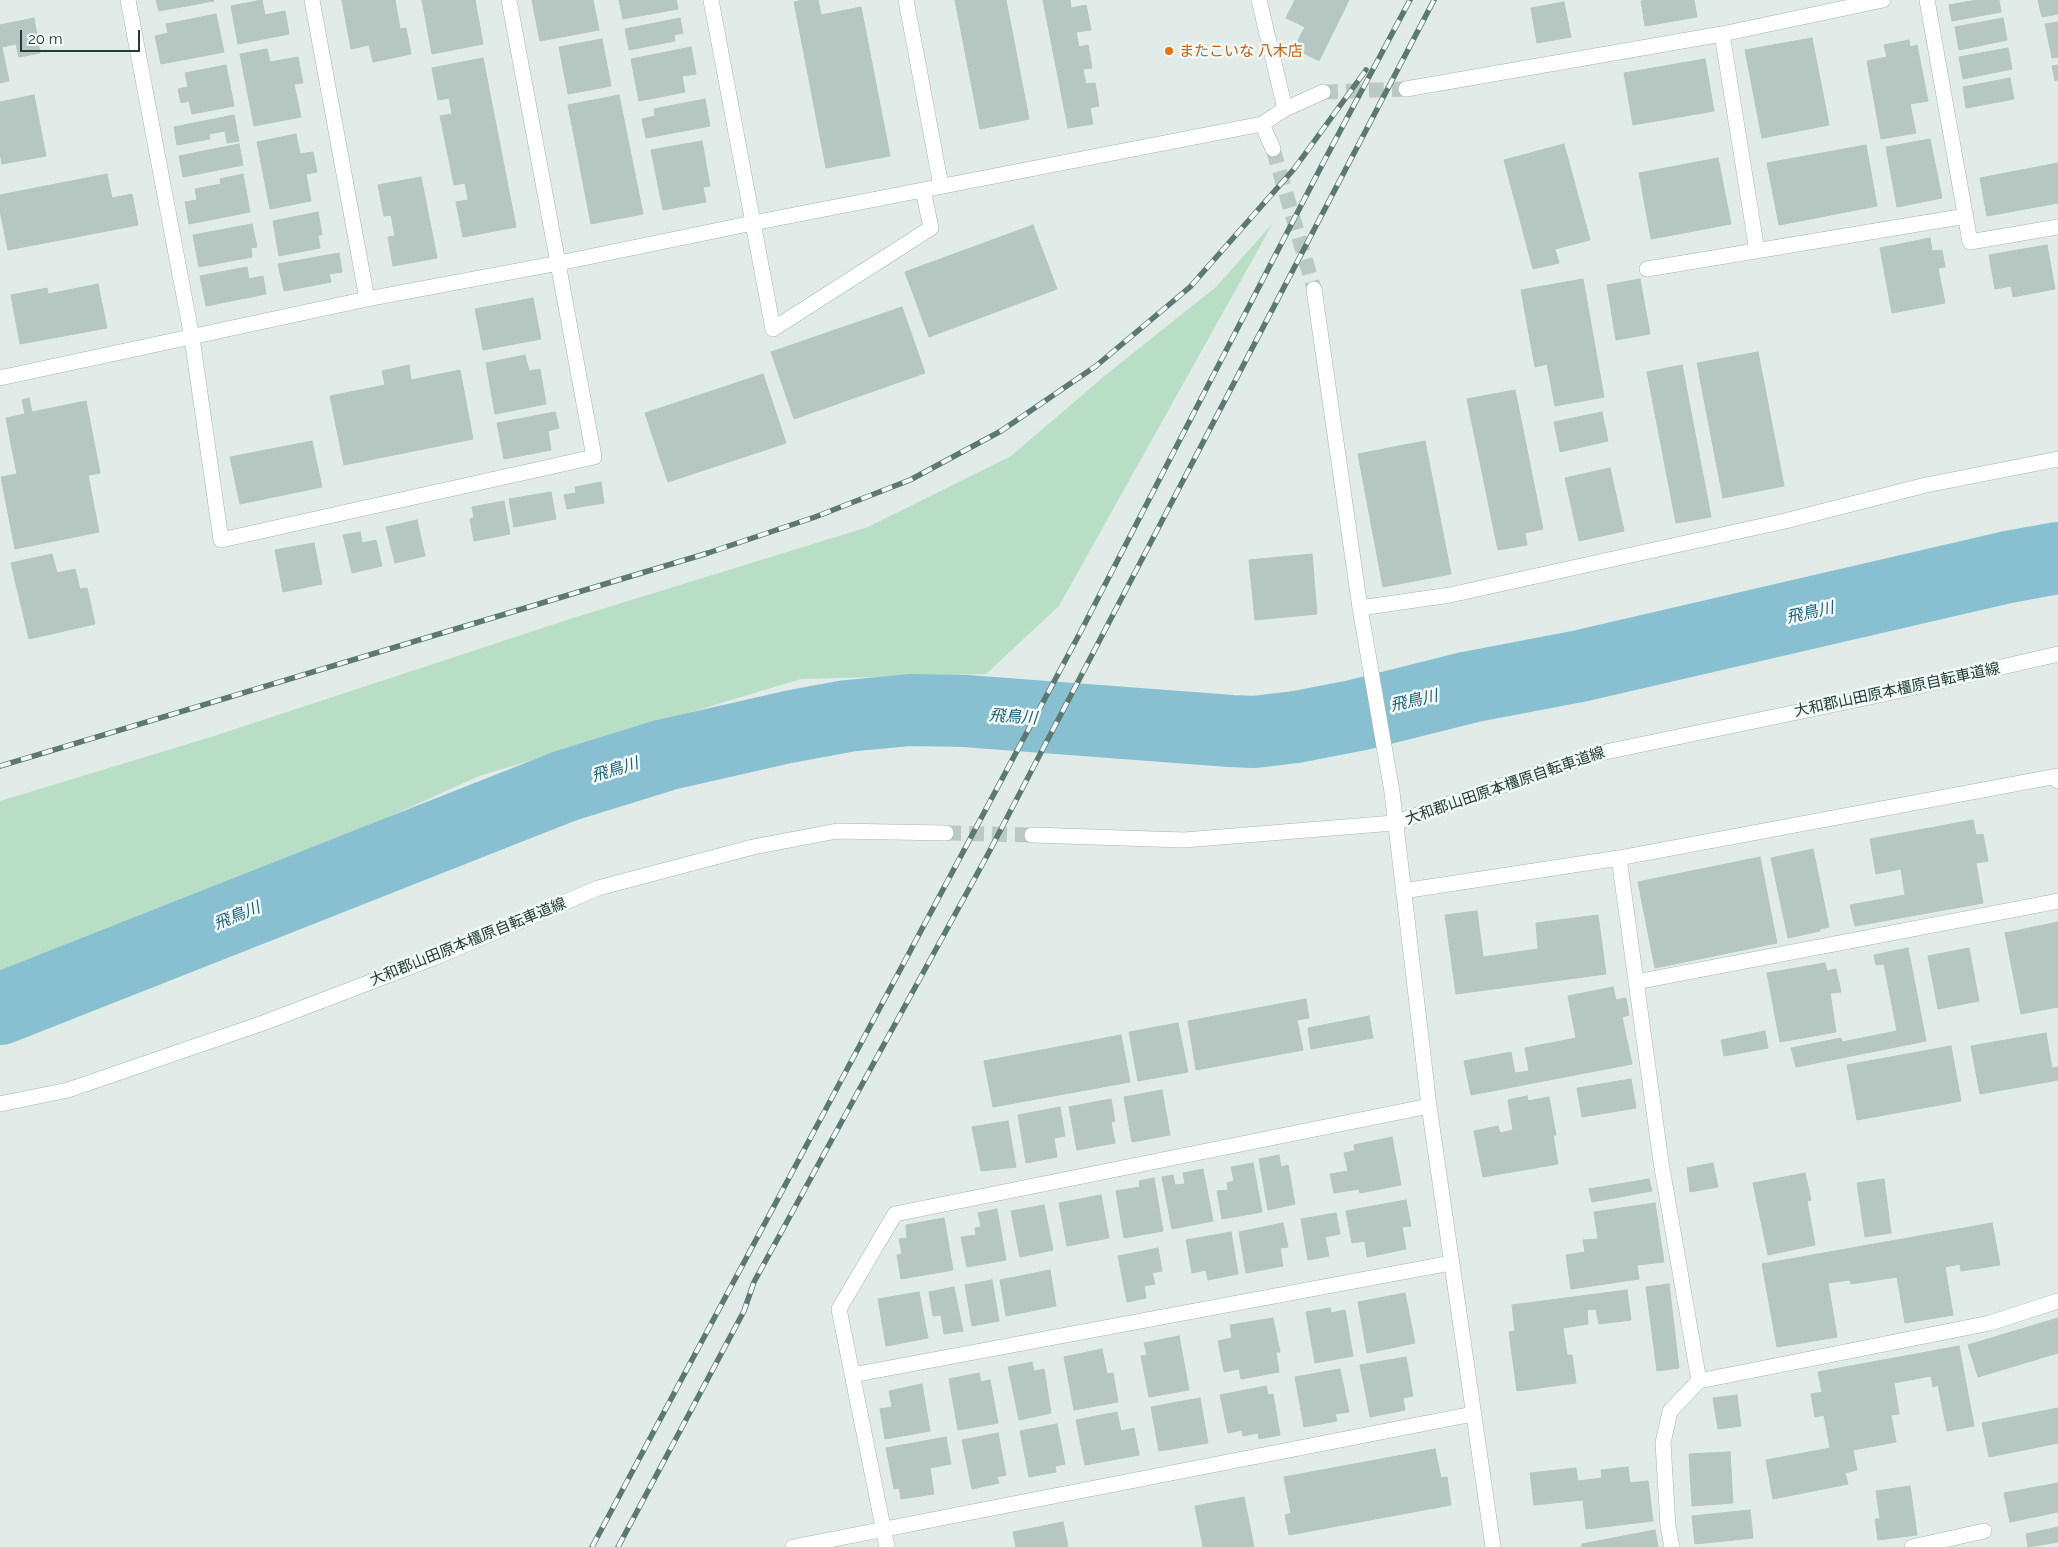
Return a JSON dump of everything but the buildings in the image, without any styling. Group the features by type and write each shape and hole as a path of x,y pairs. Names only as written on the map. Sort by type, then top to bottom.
{"street":[{"path":"128,0 192,338 221,540 594,457 509,0"},
{"path":"312,0 367,299"},
{"path":"711,0 773,329 931,228 923,190"},
{"path":"906,0 941,186"},
{"path":"1259,0 1285,109"},
{"path":"1406,89 1722,34 1884,0"},
{"path":"1927,0 1970,242 2058,226"},
{"path":"1722,34 1757,250"},
{"path":"0,378 367,299 559,263 753,223 1262,124 1285,109 1323,92"},
{"path":"1262,124 1272,149"},
{"path":"1648,269 1966,216"},
{"path":"1314,290 1363,628 1392,792 1394,823 1429,1106 1493,1547"},
{"path":"1360,608 1450,595 1785,521 1926,484 2058,459"},
{"name":"大和郡山田原本橿原自転車道線","path":"1032,835 1184,840 1394,823 1591,755 1874,696 2058,654"},
{"path":"1403,891 1619,858 2057,776 2058,781"},
{"name":"大和郡山田原本橿原自転車道線","path":"0,1104 68,1090 263,1023 436,957 598,888 753,847 837,831 946,833"},
{"path":"1619,858 1661,1162 1699,1382"},
{"path":"1636,982 2058,902"},
{"path":"887,1547 839,1309 895,1214 1429,1106"},
{"path":"852,1375 1451,1263"},
{"path":"1672,1547 1668,1526 1663,1443 1670,1411 1699,1382 1990,1323 2058,1301"},
{"path":"793,1547 1473,1414"},
{"path":"1912,1547 1984,1531"}],"green space":[{"path":"1273,223 1059,606 986,674 801,679 479,776 162,920 0,975 0,801 211,737 573,618 868,527 1011,456 1108,373 1216,287"}],"waterway":[{"name":"飛鳥川","path":"0,1009 565,786 665,755 788,727 847,716 910,710 965,711 1231,731 1254,732 1296,727 1358,715 1470,687 1580,666 2008,567 2058,558"}],"tunnel":[{"path":"1323,92 1406,89"},
{"path":"1273,149 1314,289"},
{"path":"946,833 1032,835"}],"railway":[{"path":"592,1547 1081,631 1322,165 1410,0"},
{"path":"618,1547 744,1311 754,1282 988,854 1434,0"},
{"path":"0,766 708,553 815,517 910,480 1001,431 1096,366 1190,287 1294,169 1366,70"}],"place":[{"name":"またこいな 八木店","path":"1169,51"}]}
